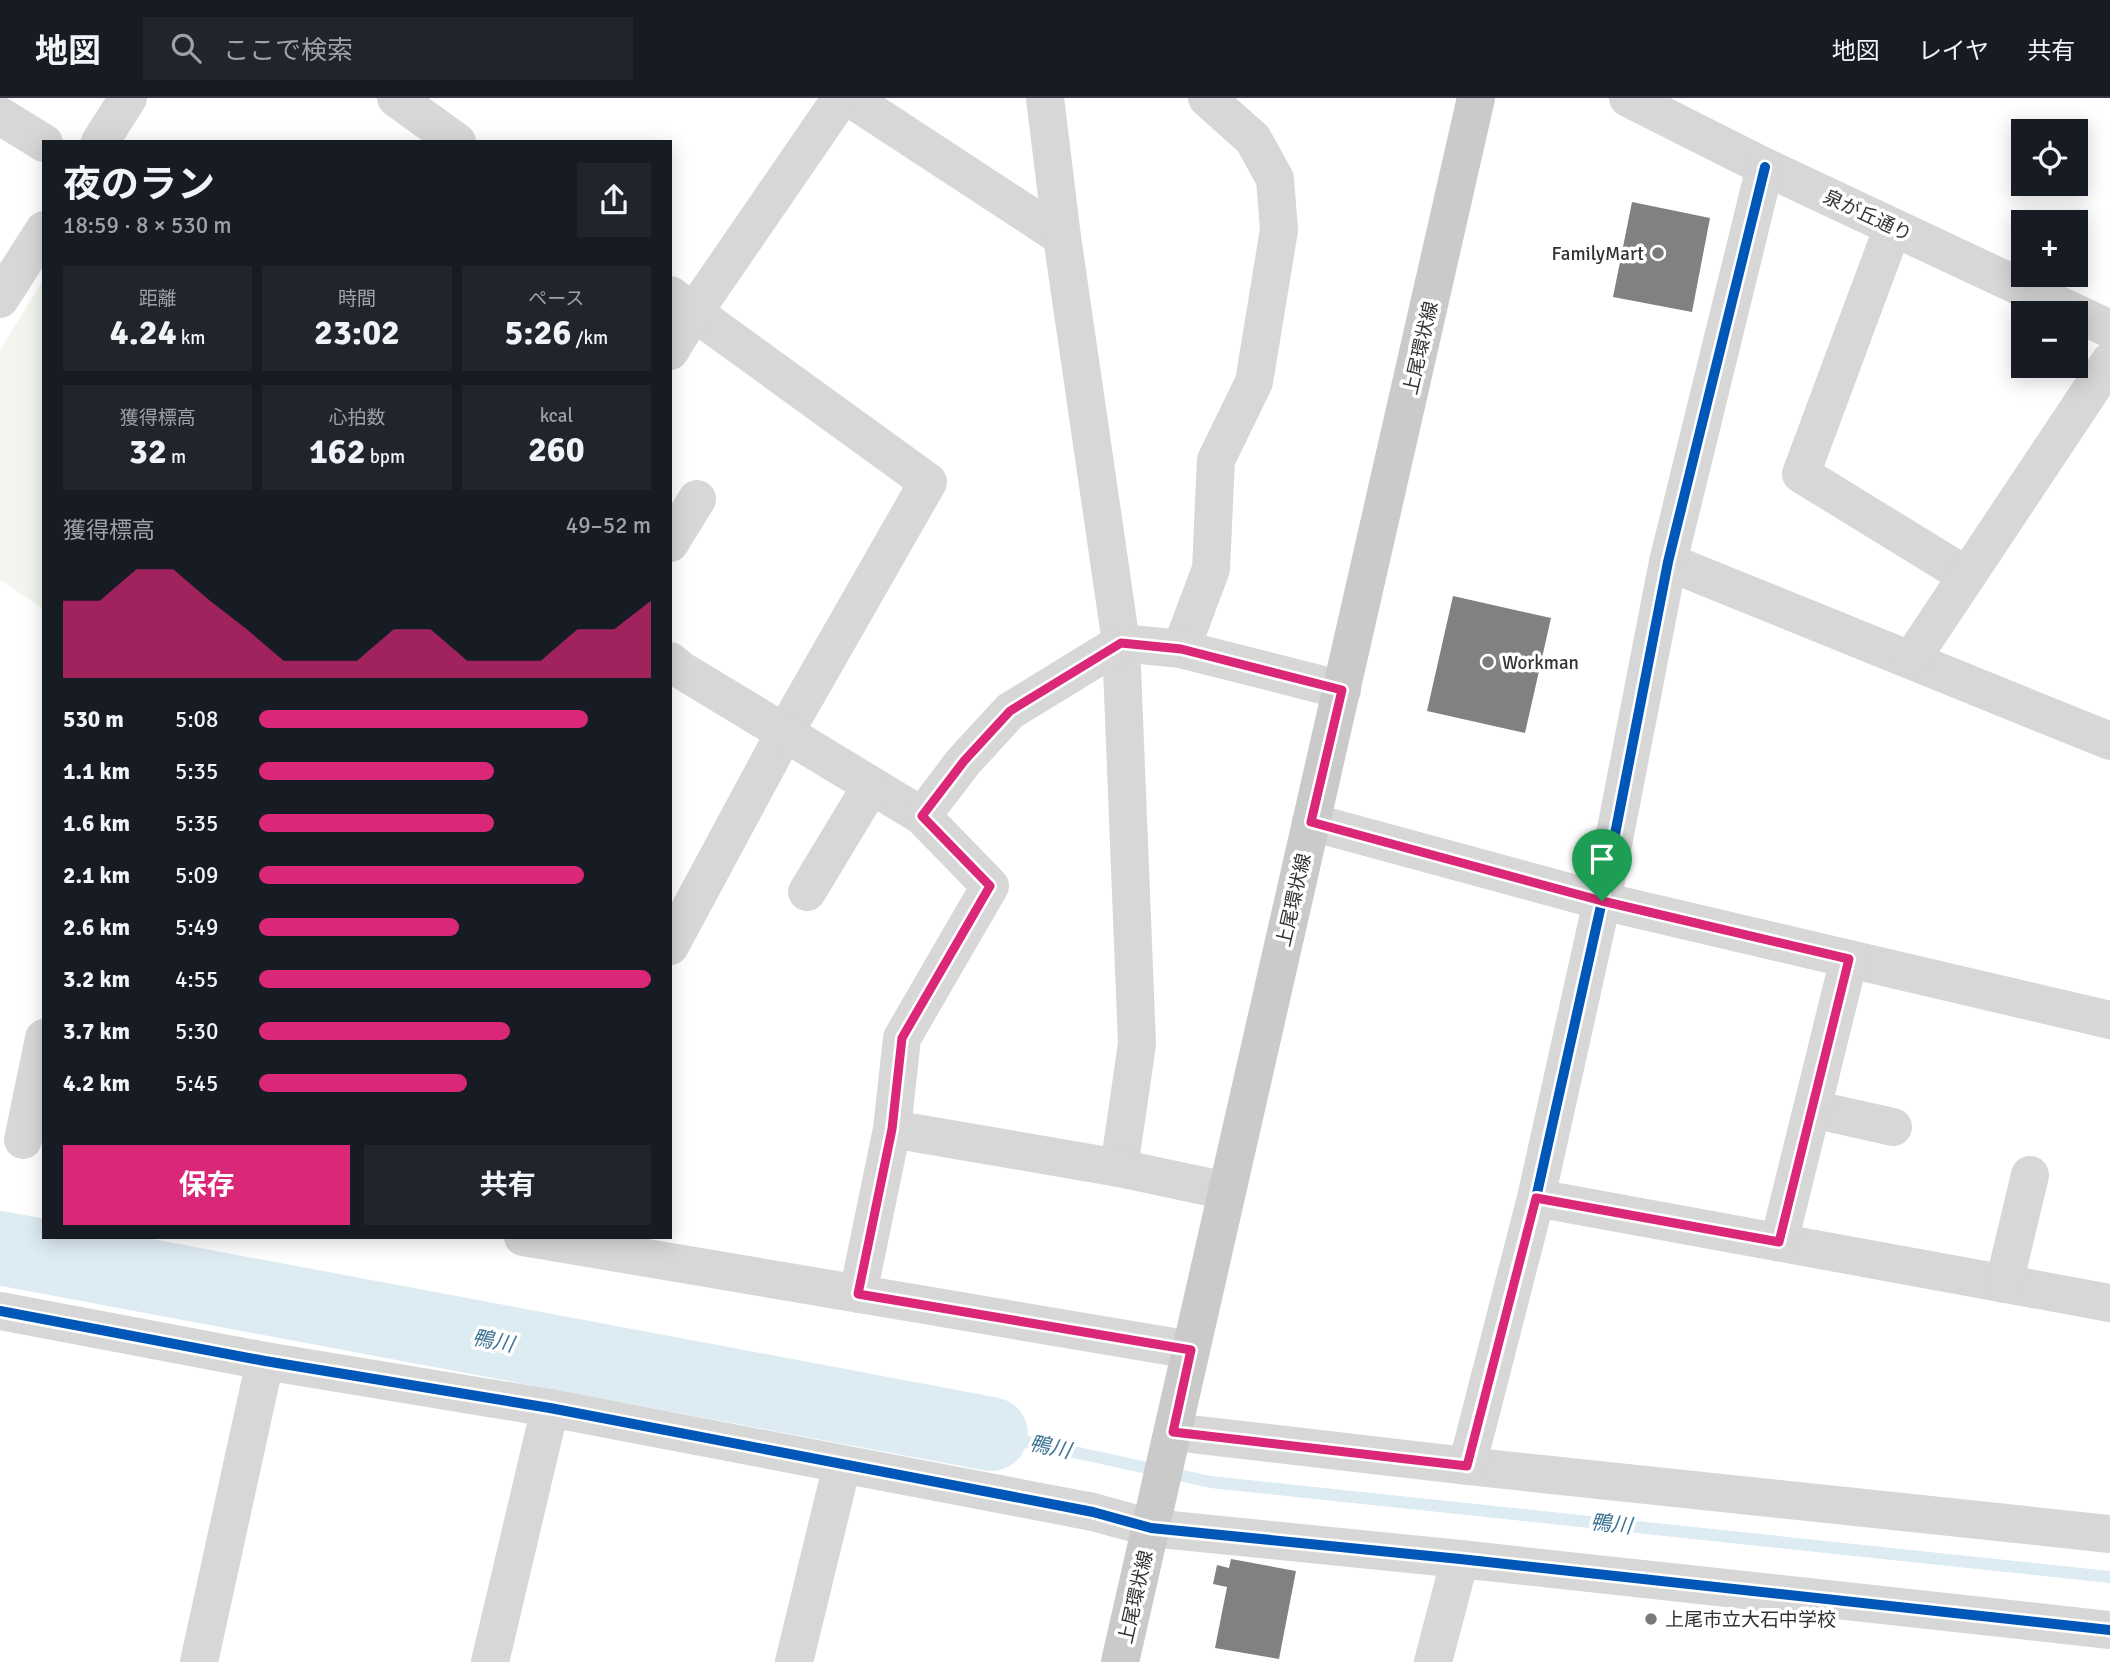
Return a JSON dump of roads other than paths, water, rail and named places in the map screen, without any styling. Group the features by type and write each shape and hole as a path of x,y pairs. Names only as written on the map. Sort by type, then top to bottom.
{"main road":[{"name":"上尾環状線","path":"1120,1662 1476,98"}],"street":[{"path":"101,140 128,98"},
{"path":"396,98 454,140"},
{"path":"672,343 682,304 841,98"},
{"path":"850,98 1062,237"},
{"path":"1045,98 1062,237 1121,643 1137,1044 1119,1168"},
{"path":"1181,649 1211,569 1216,460 1254,382 1279,230 1275,180 1270,169 1253,139 1207,98"},
{"name":"泉が丘通り","path":"1628,98 1893,227 2107,317"},
{"path":"0,116 42,142"},
{"path":"1467,1466 1536,1198 1602,901 1668,562 1765,166"},
{"path":"1893,227 1801,474 1967,576"},
{"path":"0,299 42,233"},
{"path":"672,942 784,734 928,482 682,304"},
{"path":"1910,660 2110,361"},
{"path":"672,540 697,499"},
{"path":"1668,562 1910,660 2106,728"},
{"path":"922,816 964,761 1010,711 1121,643 1181,649 1342,690"},
{"path":"672,663 784,734 922,816 990,886 902,1038 892,1129 858,1294"},
{"path":"807,892 871,786"},
{"path":"1311,822 1602,901 2110,1020"},
{"path":"1779,1242 1849,959"},
{"path":"22,1140 42,1047"},
{"path":"1812,1109 1893,1127"},
{"path":"892,1129 1119,1168 1227,1191"},
{"path":"2004,1284 2030,1175"},
{"path":"1536,1198 2110,1303"},
{"path":"545,1239 588,1243 858,1294 1191,1350"},
{"path":"0,1311 265,1361 550,1408 1093,1512 1151,1528 2110,1630"},
{"path":"199,1662 265,1361"},
{"path":"490,1662 550,1408"},
{"path":"1173,1432 2110,1534"},
{"path":"794,1662 842,1465"},
{"path":"1433,1662 1460,1559"}],"waterway":[{"name":"鴨川","path":"0,1248 991,1434"},
{"name":"鴨川","path":"991,1434 1211,1482 2110,1577"}],"place":[{"name":"FamilyMart","path":"1658,253"},
{"name":"Workman","path":"1488,662"},
{"name":"上尾市立大石中学校","path":"1651,1619"}]}
